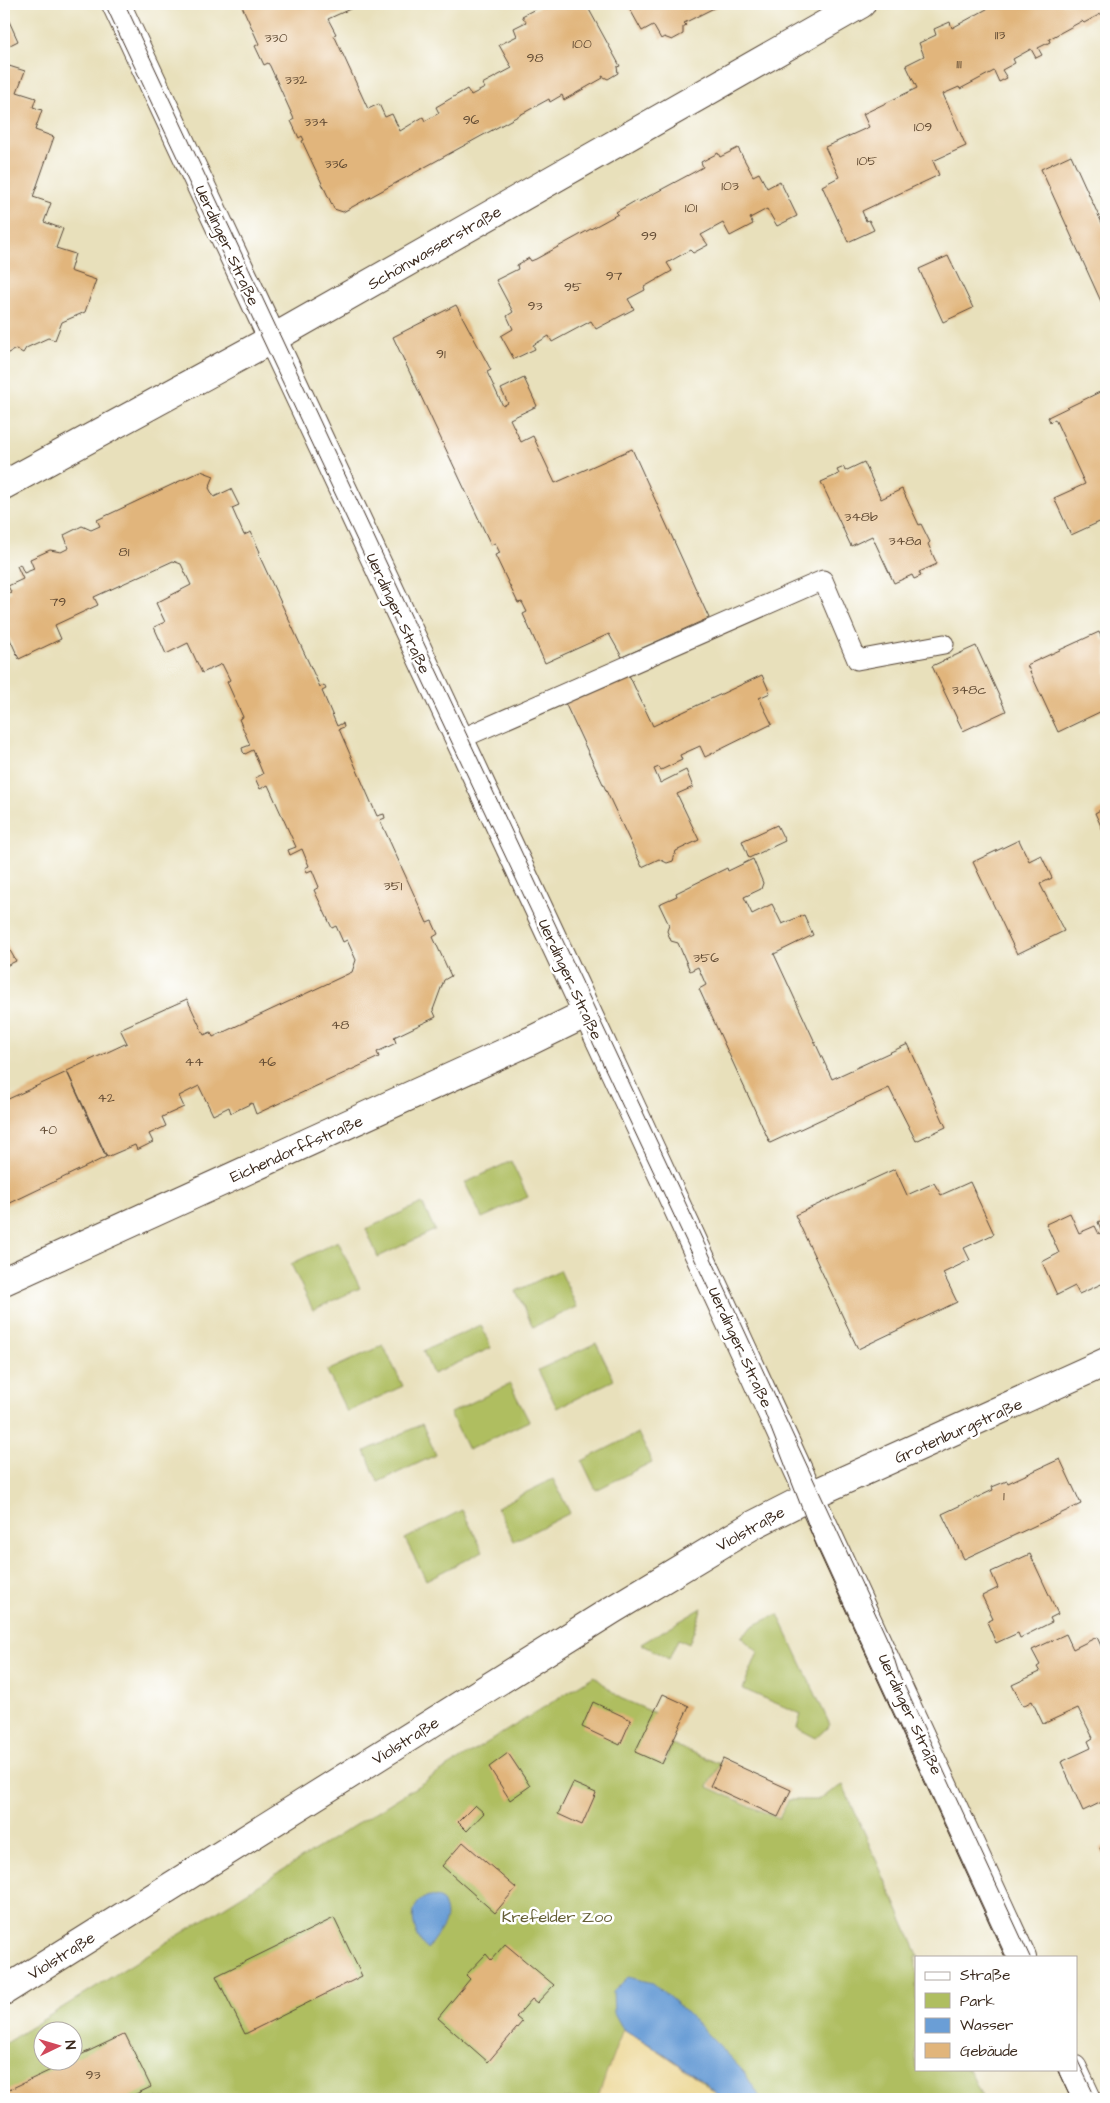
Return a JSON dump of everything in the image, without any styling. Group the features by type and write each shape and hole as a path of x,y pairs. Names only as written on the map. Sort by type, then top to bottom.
{"street":[{"name":"Uerdinger Straße","path":"116,4 587,1013 1022,1956"},
{"name":"Schönwasserstraße","path":"4,485 272,339 862,4"},
{"name":"Eichendorffstraße","path":"4,1281 528,1042 587,1013"},
{"name":"Grotenburgstraße","path":"810,1496 1106,1362"},
{"name":"Violstraße","path":"4,1991 612,1610 753,1524 810,1496"},
{"path":"1073,2070 1087,2099"}],"lane":[{"path":"458,740 823,580 857,660 944,644"}],"green space":[{"path":"511,1161 528,1197 482,1218 465,1183"},
{"path":"422,1203 435,1230 378,1257 366,1229"},
{"path":"338,1241 360,1288 313,1310 291,1264"},
{"path":"560,1270 577,1307 533,1327 516,1291"},
{"path":"481,1325 491,1348 433,1374 423,1351"},
{"path":"596,1343 614,1380 557,1408 538,1370"},
{"path":"383,1345 403,1386 347,1412 327,1371"},
{"path":"510,1384 529,1421 468,1450 450,1413"},
{"path":"422,1424 436,1455 378,1482 365,1451"},
{"path":"638,1433 652,1462 596,1490 582,1461"},
{"path":"553,1479 570,1513 514,1541 497,1507"},
{"path":"462,1510 483,1551 426,1580 405,1539"},
{"path":"702,1608 689,1644 678,1639 669,1659 641,1644"},
{"path":"778,1614 830,1725 816,1738 797,1728 801,1714 743,1689 758,1652 741,1637 753,1626"},
{"name":"Krefelder Zoo","path":"594,1676 620,1698 655,1713 638,1751 664,1763 672,1744 720,1764 708,1787 779,1819 788,1800 817,1800 843,1785 919,1956 915,1956 915,2070 969,2070 983,2099 4,2099 4,2044 32,2027 32,2070 82,2070 82,2020 42,2020"}],"sand":[{"path":"623,2029 675,2062 722,2099 597,2099"}],"water":[{"path":"429,1896 440,1898 446,1913 443,1925 427,1950 418,1936 413,1920 416,1906 421,1900"},
{"path":"628,1977 653,1983 683,2009 744,2072 761,2099 722,2099 704,2082 659,2050 623,2029 614,2013 613,1992"}],"building":[{"path":"241,4 361,4 328,19 368,109 379,104 385,117 392,114 400,131 423,117 425,121 439,113 436,107 467,89 471,95 485,88 482,84 512,68 499,45 517,36 514,28 526,22 522,16 545,4 586,4 620,66 617,67 618,73 608,79 602,76 603,78 564,100 562,95 550,102 549,99 343,212 334,209 302,141 304,140 302,136 299,138 291,121 294,119 270,66 268,63 264,65 255,46 259,44"},
{"path":"627,4 722,4 684,23 686,25 683,27 683,34 672,40 664,37 661,39 653,25 642,31"},
{"path":"996,4 1106,4 1106,11 1084,23 1082,21 1049,39 1050,42 1038,48 1042,55 1036,58 1031,49 1013,59 1015,63 1002,70 1007,78 999,82 994,71 960,89 959,87 943,94 966,146 933,161 939,175 862,211 866,221 869,220 874,230 848,242 822,186 839,177 825,147 869,127 863,114 917,88 906,65 924,56 919,43 936,35 934,29 950,22 952,28"},
{"path":"4,10 18,41 4,48"},
{"path":"4,54 9,66 25,71 17,92 36,98 33,107 42,110 35,130 54,137 33,197 51,203 44,222 63,229 56,248 75,254 70,271 96,280 85,312 62,322 55,340 48,338 26,348 23,353 16,349 4,355"},
{"path":"738,148 753,176 759,173 767,188 780,181 797,216 777,226 767,209 750,218 753,224 730,236 723,223 701,235 708,245 693,253 690,250 667,263 672,271 644,287 645,290 628,299 634,309 596,329 591,321 552,342 549,336 533,345 535,349 514,359 501,336 513,329 507,316 513,312 496,280 518,269 517,265 529,258 531,261 536,259 618,214 616,212 637,200 638,202 703,167 701,162 718,153 720,157"},
{"path":"1071,155 1106,232 1106,307 1104,308 1041,169"},
{"path":"948,256 973,308 943,322 919,269"},
{"path":"456,305 491,370 487,372 503,406 508,403 501,389 524,378 537,406 510,419 521,442 533,436 555,483 632,449 709,618 622,657 609,634 545,663 523,614 527,612 522,602 518,603 495,555 500,553 495,543 491,545 393,337"},
{"path":"1106,389 1106,519 1071,535 1054,498 1085,484 1055,419 1050,422 1048,417"},
{"path":"864,462 881,499 902,489 919,525 921,524 930,542 928,544 937,564 919,572 921,576 914,579 912,575 894,583 872,536 851,546 821,482 839,474 837,470 844,467 845,471"},
{"path":"201,471 214,476 209,488 214,497 231,489 239,505 232,508 244,535 251,532 260,552 258,553 320,687 324,685 326,689 322,691 337,726 343,723 344,727 339,729 377,816 384,814 385,818 380,820 427,923 432,921 438,934 433,937 451,976 444,980 433,1010 436,1017 394,1037 396,1043 377,1052 379,1057 256,1114 252,1103 231,1113 229,1107 213,1115 199,1086 179,1096 184,1107 162,1117 166,1126 149,1134 153,1142 137,1150 135,1145 107,1157 67,1071 127,1043 120,1029 187,999 204,1035 211,1032 213,1037 352,972 356,960 347,940 343,942 336,926 332,928 314,890 319,887 312,870 307,872 305,868 309,866 302,849 290,855 288,850 296,847 268,785 260,789 255,778 263,774 253,750 245,754 243,752 242,748 250,745 239,719 243,717 227,682 230,680 222,664 202,673 188,643 166,654 154,627 165,622 156,603 191,585 181,564 173,561 94,597 98,605 55,625 61,639 19,659 4,626 4,596 11,592 8,586 23,579 17,566 20,564 24,573 34,569 30,559 50,550 61,552 69,548 64,535 82,526 91,530 100,526 97,520"},
{"path":"1099,632 1103,641 1106,639 1106,709 1058,732 1027,665"},
{"path":"976,646 1006,711 963,731 932,666"},
{"path":"628,673 653,726 762,675 770,693 759,698 772,724 705,757 700,746 680,755 682,760 661,770 659,767 654,769 660,783 686,770 693,787 677,794 699,840 676,851 673,861 667,863 659,859 642,867 565,703"},
{"path":"1106,807 1106,837 1095,813"},
{"path":"777,825 785,841 749,858 742,841"},
{"path":"1019,840 1029,861 1041,855 1052,878 1040,884 1064,931 1017,954 973,862"},
{"path":"753,859 763,883 761,889 744,897 752,914 772,904 782,924 804,915 813,935 774,954 832,1079 908,1044 946,1127 916,1141 889,1088 770,1143 699,989 706,985 698,967 690,971 678,943 671,941 667,931 669,925 659,904 677,896 676,893 727,868 728,871"},
{"path":"4,940 16,961 4,967"},
{"path":"67,1072 106,1157 4,1206 4,1101"},
{"path":"895,1169 907,1195 934,1183 941,1195 970,1182 994,1234 964,1248 970,1260 943,1273 957,1302 858,1349 795,1215"},
{"path":"1070,1213 1079,1233 1095,1226 1099,1234 1102,1232 1098,1222 1106,1218 1106,1282 1079,1294 1075,1286 1057,1295 1042,1262 1059,1253 1046,1224"},
{"path":"1060,1459 1081,1504 964,1559 942,1514 993,1490 992,1487 1007,1481 1008,1483"},
{"path":"1030,1554 1058,1614 1050,1618 1052,1622 1020,1638 1018,1633 996,1643 987,1622 993,1619 982,1596 998,1588 991,1572"},
{"path":"1066,1634 1073,1649 1097,1637 1106,1657 1106,1735 1104,1736 1106,1742 1106,1800 1083,1811 1061,1762 1091,1748 1088,1741 1093,1738 1078,1708 1043,1724 1032,1701 1023,1706 1012,1685 1040,1672 1037,1667 1040,1665 1032,1650"},
{"path":"663,1694 689,1706 662,1764 635,1752"},
{"path":"593,1702 631,1720 620,1745 582,1727"},
{"path":"508,1753 530,1786 510,1800 489,1767"},
{"path":"723,1759 791,1790 778,1817 710,1786"},
{"path":"573,1783 596,1793 582,1825 558,1814"},
{"path":"475,1805 484,1813 467,1831 458,1822"},
{"path":"463,1842 516,1888 495,1913 442,1866"},
{"path":"1106,1845 1106,1861 1100,1848"},
{"path":"334,1918 362,1976 245,2034 216,1976"},
{"path":"505,1944 554,1985 537,2003 532,1999 516,2017 522,2022 488,2062 438,2018 470,1979 466,1975 486,1954 491,1960"},
{"path":"125,2034 151,2087 125,2099 4,2099 4,2092 51,2070 82,2070 82,2054"}],"tram line":[{"path":"105,4 756,1390 818,1550 1005,1956"},
{"path":"125,4 680,1191 890,1645 899,1674 1030,1956"},
{"path":"1078,2061 1096,2099"},
{"path":"1057,2070 1071,2099"}]}
